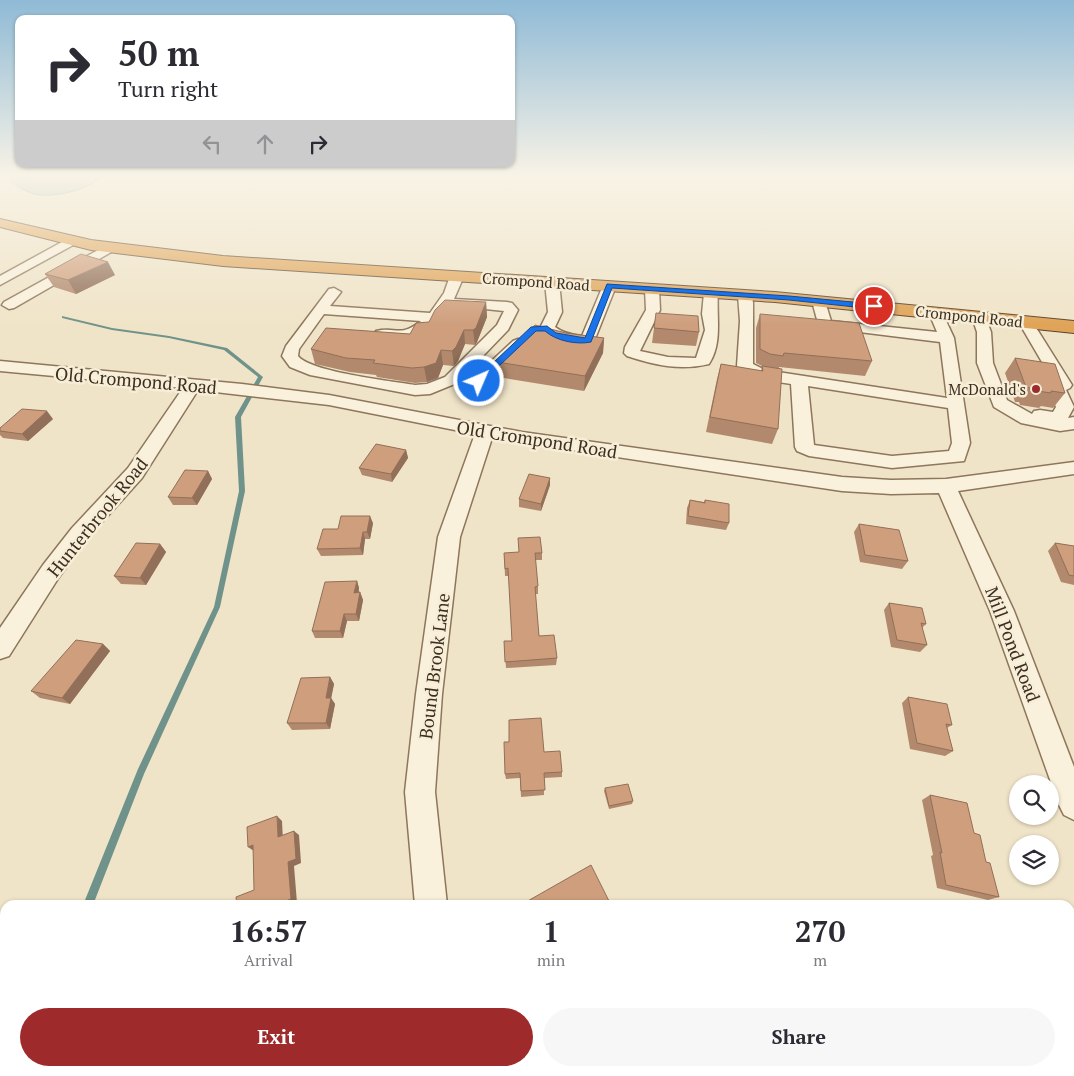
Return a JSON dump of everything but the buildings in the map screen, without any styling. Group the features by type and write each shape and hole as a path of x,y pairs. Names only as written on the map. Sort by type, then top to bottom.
{"highway":[{"name":"Crompond Road","path":"5,224 71,241 167,256 257,264 745,295 1074,327"},
{"path":"932,312 997,310 1074,316"}],"street":[{"path":"0,281 71,241"},
{"path":"9,305 109,248"},
{"path":"366,333 404,336 415,332 447,301 456,285 457,276"},
{"path":"479,381 555,312 552,282"},
{"path":"536,331 572,340 588,341 609,286"},
{"path":"652,289 653,310 632,353 645,358 693,363 703,361 710,338 712,330 709,306 711,293"},
{"path":"334,292 308,329 291,349 290,356 296,364 316,372 415,390 430,389 450,380 503,327 512,310 506,306 447,301"},
{"path":"745,295 752,316 745,366 762,374 954,404"},
{"path":"819,301 824,324"},
{"path":"889,308 898,332"},
{"path":"321,310 432,317"},
{"path":"799,380 804,447 809,450 892,462 957,457 961,443 954,404 947,338 932,312"},
{"path":"980,317 984,332 985,363 1000,403 1027,419 1060,425 1074,423"},
{"path":"1025,321 1036,336 1056,375 1074,400"},
{"path":"805,322 947,338"},
{"path":"308,329 327,330"},
{"path":"985,355 996,365 999,376 1005,383 1009,399 1018,408 1035,414 1055,418 1063,414 1065,407 1053,380 1056,375"},
{"name":"Old Crompond Road","path":"0,366 242,389 329,400 485,432 588,449 823,481 891,487 946,486 1074,468"},
{"name":"Hunterbrook Road","path":"0,648 62,556 135,473 193,385"},
{"name":"Bound Brook Lane","path":"431,900 420,792 429,694 449,537 485,432"},
{"name":"Mill Pond Road","path":"946,486 1002,611 1074,805"}],"waterway":[{"path":"63,317 112,329 169,337 225,349 261,377 238,417 242,491 217,607 141,772 90,900"}],"place":[{"name":"McDonald's","path":"1036,389"}],"route":[{"path":"479,381 534,329 547,328 554,334 572,340 588,341 609,286 789,298 874,306"}]}
